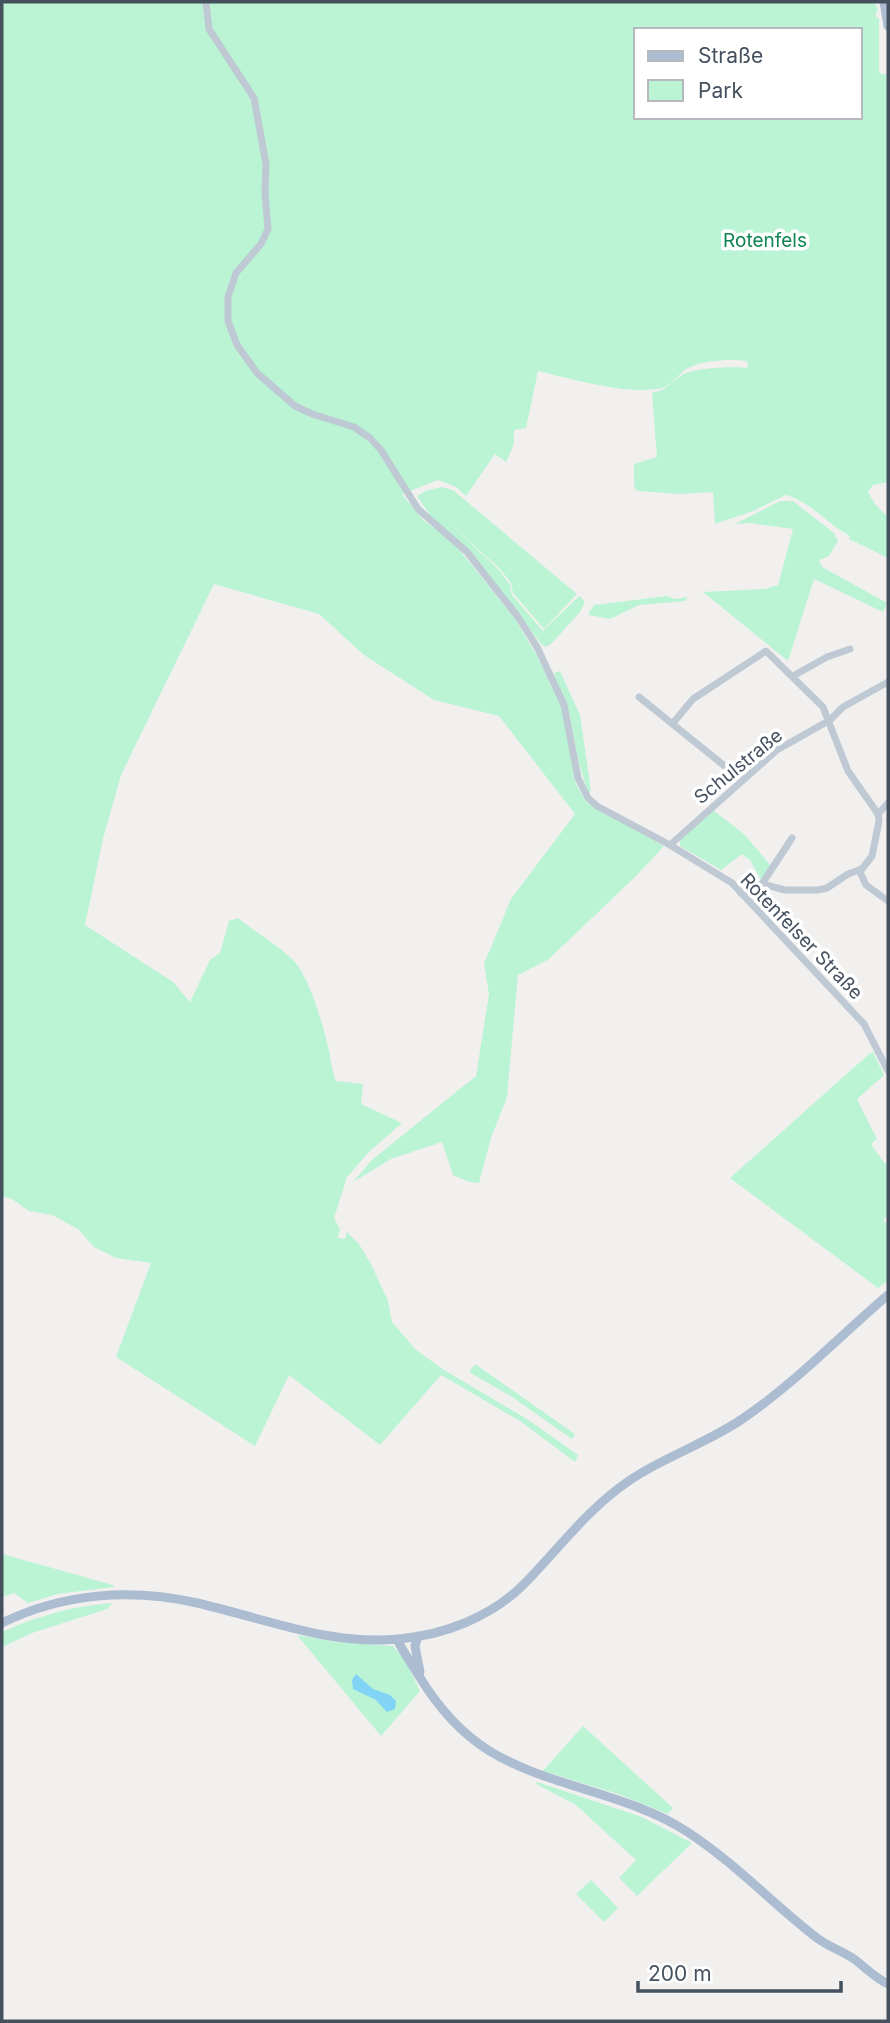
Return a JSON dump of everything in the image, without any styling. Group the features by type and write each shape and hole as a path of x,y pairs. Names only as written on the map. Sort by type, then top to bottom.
{"main road":[{"path":"884,2 888,26"},
{"path":"2,1623 61,1601 126,1594 188,1601 330,1636 397,1639 461,1625 491,1611 521,1587 587,1516 620,1487 749,1415 888,1295"},
{"path":"418,1636 416,1658 425,1685"},
{"path":"397,1639 436,1703 457,1727 488,1750 535,1773 622,1801 669,1821 713,1850 818,1939 852,1958 884,1982"}],"street":[{"name":"Rotenfelser Straße","path":"206,2 209,29 256,103 265,156 265,193 269,223 264,239 240,265 230,288 228,321 240,351 257,373 295,406 354,427 376,443 418,509 467,552 531,637 564,705 574,765 588,798 597,806 670,845 729,881 864,1024 888,1071"},
{"path":"793,676 827,656 850,649"},
{"path":"673,723 693,699 766,651 820,703 830,720 848,771 878,814 879,828 872,856 859,870 844,876 827,888 785,890 762,884"},
{"name":"Schulstraße","path":"670,845 777,750 830,720 843,707 888,682"},
{"path":"639,697 742,780"},
{"path":"878,814 888,803"},
{"path":"741,893 762,884 792,838"},
{"path":"859,870 866,885 888,901"}],"green space":[{"name":"Rotenfels","path":"2,2 874,2 878,9 875,16 879,19 879,73 888,75 888,482 873,485 868,492 888,517 888,558 849,539 850,536 811,508 786,495 753,511 715,524 713,492 680,494 637,491 634,486 634,464 657,457 652,393 664,389 672,383 662,388 634,390 601,386 538,371 526,428 514,430 514,444 506,462 495,454 466,496 456,487 438,480 402,494 422,519 450,540 515,619 537,656 563,711 576,784 586,802 664,846 549,959 518,975 507,1097 491,1138 479,1183 453,1175 442,1142 391,1159 353,1182 373,1159 476,1076 489,994 484,964 511,899 575,814 499,716 434,700 364,655 319,614 214,584 121,775 103,839 85,925 173,982 190,1002 210,960 220,953 229,921 238,918 291,958 314,998 336,1081 363,1084 361,1104 402,1123 369,1152 347,1177 334,1218 340,1229 338,1238 345,1239 347,1232 359,1244 388,1301 392,1322 416,1350 444,1370 527,1419 578,1455 575,1462 520,1421 441,1375 380,1445 289,1375 255,1446 116,1357 151,1263 116,1258 94,1247 78,1229 52,1215 29,1211 12,1199 2,1196","holes":["733,360 747,361 748,368 699,370 677,378 685,370 702,363"]},
{"path":"442,487 453,490 577,594 544,629 513,593 511,583 501,570 447,521 500,571 510,585 512,595 543,631 580,596 585,602 580,612 551,644 546,647 541,644 472,553 430,515 417,496"},
{"path":"780,501 793,501 834,533 838,541 829,556 819,560 822,567 887,603 883,612 814,579 788,661 703,592 765,589 778,585 793,529 750,523 735,524"},
{"path":"667,596 675,599 688,597 685,601 639,605 610,619 588,615 594,605"},
{"path":"560,671 580,715 591,791 588,792 579,764 569,712 554,673"},
{"path":"713,810 744,834 771,866 761,880 750,860 742,854 721,870 680,846 680,839"},
{"path":"873,1052 884,1075 857,1099 877,1139 871,1144 885,1164 888,1162 888,1215 883,1220 888,1225 888,1280 878,1288 730,1178"},
{"path":"475,1364 575,1434 572,1439 512,1397 469,1372"},
{"path":"2,1554 114,1587 58,1594 28,1603 14,1593 2,1597"},
{"path":"112,1603 107,1609 32,1633 2,1647 2,1632 16,1626 69,1609"},
{"path":"297,1635 337,1642 393,1646 405,1660 420,1691 381,1736"},
{"path":"583,1726 673,1808 668,1814 618,1794 543,1771"},
{"path":"537,1782 642,1817 692,1843 637,1896 619,1878 636,1860 576,1805 536,1784"},
{"path":"591,1880 618,1908 604,1922 576,1894"}],"water":[{"path":"356,1674 373,1689 390,1695 396,1701 395,1709 387,1712 376,1700 353,1689 352,1680"}]}
